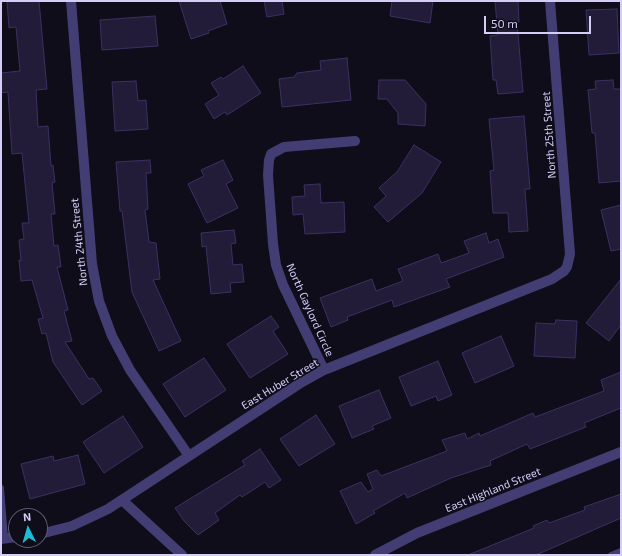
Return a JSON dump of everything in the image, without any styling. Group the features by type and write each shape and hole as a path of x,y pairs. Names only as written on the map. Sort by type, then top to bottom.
{"street":[{"name":"North 24th Street","path":"71,1 92,264 99,301 112,336 130,370 189,456"},
{"name":"North 25th Street","path":"550,1 569,247 569,261 567,267"},
{"name":"North Gaylord Circle","path":"324,370 283,285 276,265 268,175 269,160 271,154 284,147 355,141"},
{"name":"East Huber Street","path":"48,532 72,526 97,515 299,384 324,370 552,279 558,276 567,267"},
{"name":"East Highland Street","path":"375,555 417,533 621,452"},
{"path":"122,500 182,555"}],"lane":[{"path":"1,488 3,539"},
{"path":"611,555 621,551"}],"building":[{"path":"7,1 39,1 47,89 36,90 38,127 48,126 51,166 53,165 55,182 52,183 55,214 51,214 54,246 58,245 61,267 57,267 68,310 64,311 72,341 65,342 89,379 93,378 102,391 82,405 53,362 46,333 42,334 38,319 43,318 32,280 21,281 19,240 24,239 22,223 29,223 22,153 12,154 8,92 1,93 1,73 20,71 16,27 9,28"},
{"path":"179,1 220,1 227,24 208,31 209,33 191,39"},
{"path":"264,1 282,1 284,14 267,17"},
{"path":"392,1 433,1 430,23 390,16"},
{"path":"495,1 518,1 519,22 517,22 523,92 498,94 496,80 493,80 490,36 498,35"},
{"path":"617,9 619,53 589,55 586,10"},
{"path":"155,16 158,46 102,50 100,20"},
{"path":"347,58 351,100 282,107 279,79 294,77 297,73 321,70 320,61"},
{"path":"243,66 261,93 227,115 225,112 214,119 205,104 219,95 211,83 221,77 223,79"},
{"path":"379,80 405,80 426,104 425,126 398,124 398,113 387,99 378,99"},
{"path":"613,80 614,89 621,89 621,181 599,183 595,133 592,133 588,90 596,89 595,81"},
{"path":"136,81 138,101 146,100 148,129 115,131 112,82"},
{"path":"524,116 530,189 525,189 528,231 509,232 508,213 493,213 490,171 494,170 489,119"},
{"path":"414,145 441,162 422,193 388,222 374,207 386,196 379,188 397,172"},
{"path":"150,160 151,173 146,173 148,209 145,210 149,242 156,243 160,279 153,280 181,341 159,351 132,292 122,211 120,211 116,162"},
{"path":"223,160 233,180 226,184 238,208 207,223 188,184 204,176 201,170"},
{"path":"320,184 321,203 344,202 345,232 305,234 303,214 293,215 292,197 305,196 304,185"},
{"path":"621,205 621,249 611,251 601,210"},
{"path":"234,230 236,243 231,244 233,265 242,264 244,282 230,283 231,292 211,294 206,246 202,247 201,233"},
{"path":"486,233 489,243 498,239 504,257 446,279 450,287 394,307 392,300 347,317 348,320 331,327 320,298 372,279 376,291 403,281 398,269 438,254 441,263 469,253 464,241"},
{"path":"621,279 621,325 609,341 586,323"},
{"path":"271,316 279,327 273,331 288,354 250,378 227,344"},
{"path":"556,320 577,321 575,358 534,356 536,323 555,324"},
{"path":"501,336 514,366 475,383 462,353"},
{"path":"204,358 226,390 185,417 163,384"},
{"path":"438,361 452,395 438,401 436,396 411,406 399,377"},
{"path":"621,372 621,408 584,423 586,427 530,449 527,444 490,461 491,465 451,478 407,498 405,493 373,511 375,513 356,524 340,491 361,482 368,492 373,489 367,474 377,470 381,476 447,451 442,440 465,433 467,439 479,433 480,436 533,413 535,417 604,391 601,380"},
{"path":"379,390 391,418 372,426 374,429 352,438 339,406"},
{"path":"316,415 335,444 299,466 280,439"},
{"path":"123,416 143,447 104,473 83,442"},
{"path":"260,449 281,480 269,488 265,482 242,497 240,495 215,513 219,520 198,535 184,521 175,508 245,465 242,461"},
{"path":"78,455 85,484 30,499 21,464 53,456 54,461"},
{"path":"621,494 621,518 536,555 468,555 534,528 533,526 547,520 549,523 585,510 584,507"}]}
